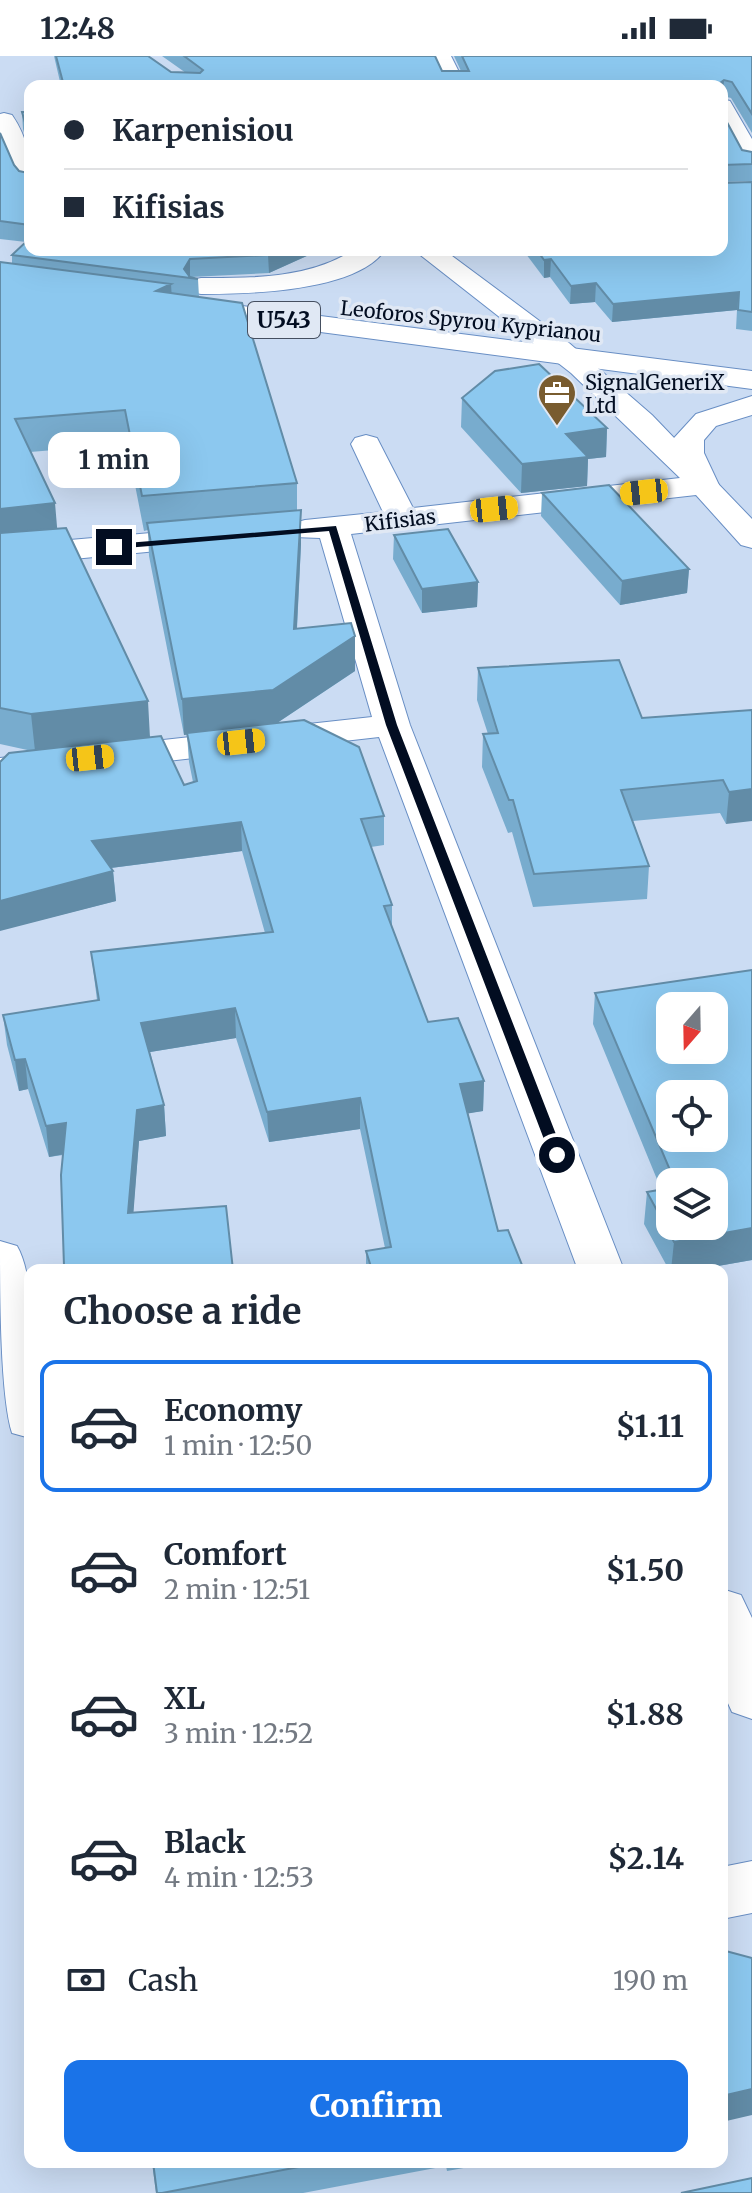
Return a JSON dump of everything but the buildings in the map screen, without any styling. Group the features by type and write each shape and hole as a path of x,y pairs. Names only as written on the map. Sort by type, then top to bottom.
{"street":[{"path":"440,56 452,80"},
{"path":"728,117 752,160"},
{"path":"24,118 2,120 24,167"},
{"path":"162,294 299,282 342,269 363,256"},
{"path":"435,256 532,327 605,387 704,485 752,538"},
{"name":"Leoforos Spyrou Kyprianou","path":"162,294 532,327 752,355"},
{"name":"Leoforos Spyrou Kyprianou","path":"162,294 569,357 752,380"},
{"path":"704,485 689,453 689,438 706,420 752,405"},
{"path":"366,444 403,520"},
{"name":"Kifisias","path":"0,556 333,528 704,485"},
{"path":"333,528 392,725 599,1264"},
{"path":"0,769 392,725"},
{"path":"0,1257 24,1387"},
{"path":"728,1627 752,1696"},
{"path":"728,1892 752,1887"}],"place":[{"name":"SignalGeneriX Ltd","path":"557,427"}],"route":[{"path":"114,547 333,528 392,725 557,1155"}]}
